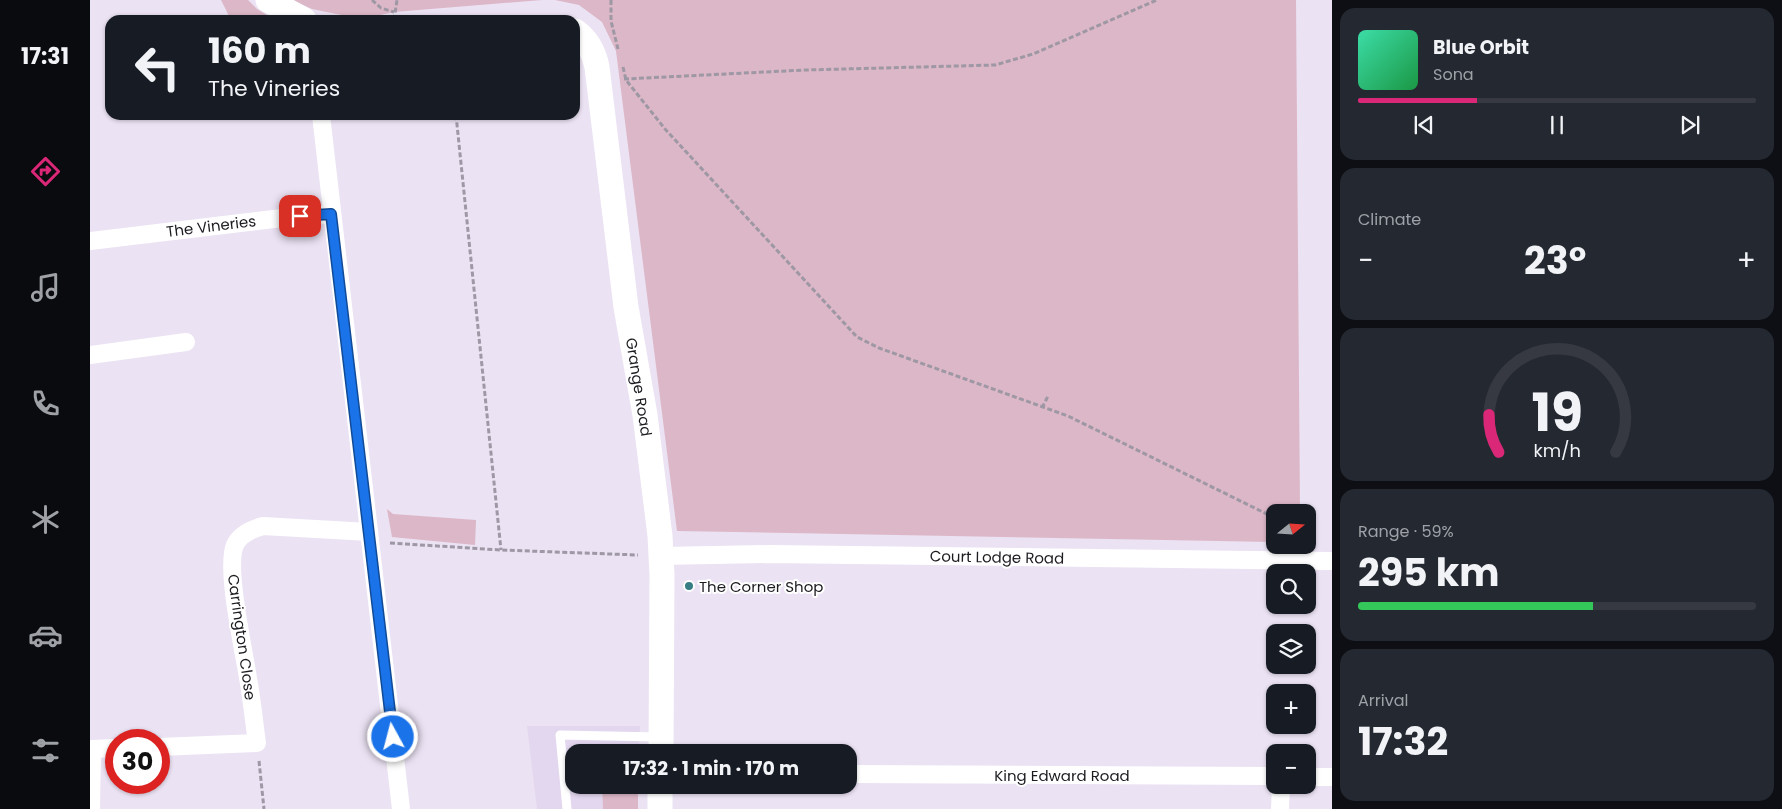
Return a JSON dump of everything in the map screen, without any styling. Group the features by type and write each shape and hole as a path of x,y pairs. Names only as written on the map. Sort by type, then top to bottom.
{"street":[{"path":"268,0 295,15"},
{"name":"Grange Road","path":"580,36 590,46 598,67 626,307 644,410 661,556 661,744"},
{"path":"322,120 402,809"},
{"name":"The Vineries","path":"90,241 331,214"},
{"path":"90,355 186,342"},
{"name":"Carrington Close","path":"256,743 249,681 231,566 235,545 242,536 252,529 263,526 370,537"},
{"name":"Court Lodge Road","path":"661,556 769,554 1332,561"},
{"path":"170,747 256,743"},
{"path":"91,809 91,749 105,748"},
{"name":"King Edward Road","path":"857,774 1266,776"},
{"path":"1316,777 1332,777"},
{"path":"660,794 660,809"},
{"path":"1280,809 1281,794"}],"lane":[{"path":"566,809 560,735 651,744"}],"path":[{"path":"372,0 381,8 394,12 397,0"},
{"path":"611,0 612,21 620,54"},
{"path":"626,80 806,70 995,65 1033,54 1156,0"},
{"path":"622,63 626,80 665,129 857,337 879,348 1068,416 1266,514"},
{"path":"457,120 501,550"},
{"path":"1042,408 1048,396"},
{"path":"370,537 501,550 661,556"},
{"path":"256,743 264,809"}],"shaded area":[{"path":"221,0 248,0 267,15 228,15"},
{"path":"292,0 542,0 394,12 380,15 341,15 312,9"},
{"path":"555,0 1296,0 1300,504 1266,504 1266,542 677,531 616,51 602,22 579,5"},
{"path":"387,509 393,514 476,520 475,545 392,537"},
{"path":"527,726 640,726 639,744 565,744 565,794 602,794 603,809 537,809"},
{"path":"602,794 638,794 638,809 603,809"}],"place":[{"name":"The Corner Shop","path":"689,586"}],"route":[{"path":"300,216 331,214 393,737"}]}
